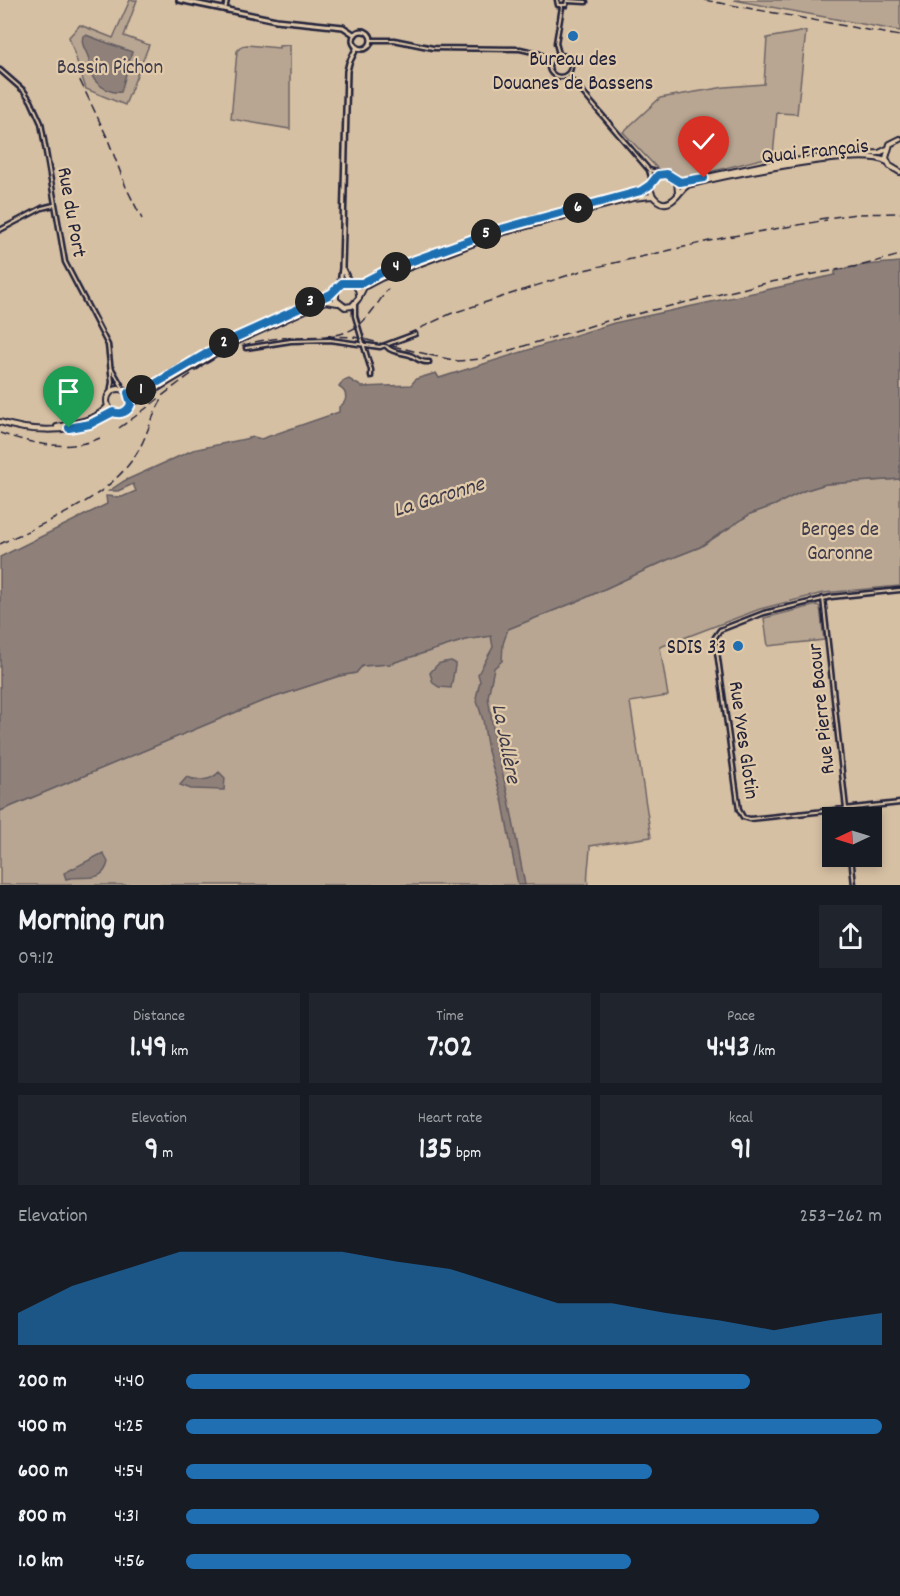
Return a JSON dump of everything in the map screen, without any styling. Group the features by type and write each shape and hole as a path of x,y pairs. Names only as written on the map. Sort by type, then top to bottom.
{"main road":[{"path":"900,138 887,148 887,162 893,169 900,172"},
{"name":"Quai Français","path":"677,181 688,181 778,163 849,154 879,153 887,148"},
{"name":"Quai Français","path":"678,193 692,184 767,169 849,158 876,158 887,162"},
{"path":"128,393 148,388 228,341 336,290 340,285 362,283 385,271 501,229 641,191 651,183 663,174 671,175 677,181 678,193 674,200 666,203 658,202 652,196 651,183"},
{"path":"131,404 128,393 124,390 115,390 107,399 108,406 113,412 119,414 125,412 131,404 242,338 325,301 348,307 355,304 364,287 381,278 501,233 633,198 652,196"},
{"path":"350,283 358,288 360,295"},
{"path":"336,290 335,296 338,303"},
{"path":"50,428 90,418 100,414 108,406"},
{"path":"0,422 19,427 50,428 86,425 113,412"}],"street":[{"path":"179,0 284,21 343,27 355,35"},
{"path":"225,10 227,0"},
{"path":"556,0 562,7"},
{"path":"572,80 572,66 569,59 559,54 556,43 562,7 568,1 586,2"},
{"path":"360,32 370,35 371,40 368,47 363,49 357,47 354,43 355,35 360,32"},
{"path":"371,40 394,40 433,48 520,49 538,53 550,60"},
{"path":"340,285 347,78 349,63 357,47"},
{"path":"559,54 550,60 549,67 552,74 572,80 649,170 651,183"},
{"name":"Rue du Port","path":"0,70 24,91 37,112 44,134 65,262 106,340 111,366 110,393"},
{"path":"565,77 571,71"},
{"path":"649,170 663,174"},
{"path":"0,230 42,208 55,205"},
{"path":"342,268 350,283"},
{"path":"355,304 355,316 371,376"},
{"path":"246,348 291,341 330,340 386,346 415,334"},
{"path":"386,346 390,350 410,355 422,362 429,362"},
{"name":"Rue du Port","path":"111,366 124,390"},
{"path":"823,598 900,590"},
{"name":"Rue Yves Glotin","path":"822,811 748,819 741,815 716,634 720,630 764,613 823,598"},
{"name":"Rue Pierre Baour","path":"823,598 846,807"},
{"path":"857,807 900,803"},
{"path":"852,867 854,885"}],"green space":[{"name":"Bassin Pichon","path":"130,0 137,0 124,36 149,45 125,105 86,89 69,37 80,25 113,38"},
{"path":"734,0 900,0 900,31"},
{"path":"806,31 797,114 777,113 773,156 670,182 623,132 660,98 725,87 764,84 767,38"},
{"path":"247,45 279,48 279,46 290,45 290,129 231,119 237,51"},
{"name":"Berges de Garonne","path":"900,479 900,586 823,593 760,609 660,647 668,696 630,702 651,837 590,846 588,885 0,885 0,811 260,702 339,676 356,673 362,666 389,664 465,640 491,636 585,598 700,547 750,514 803,491 826,484"},
{"path":"817,605 820,607 824,640 768,646 764,618"}],"water":[{"name":"Bassin Pichon","path":"86,35 132,52 121,92 107,90 93,77 83,43 83,36"},
{"name":"La Garonne","path":"900,262 900,479 826,484 803,491 750,514 700,547 508,629 503,644 502,661 494,668 488,697 525,885 518,885 503,803 476,698 480,681 478,674 493,647 491,636 465,640 389,664 362,666 356,673 339,676 260,702 0,811 0,557 107,504 106,496 122,497 136,491 133,484 118,491 109,491 124,481 193,450 254,437 261,439 339,412 339,407 346,397 339,387 343,381 349,379 362,387 411,385 416,379 436,373 439,378 614,323 835,275 835,271 864,265"},
{"path":"451,661 455,663 455,666 451,688 439,687 433,683 430,673 439,664"},
{"path":"219,772 225,778 224,790 191,789 180,785 187,777 203,780"},
{"path":"103,853 108,862 102,874 66,879 64,873"}],"railway":[{"path":"704,0 900,36"},
{"path":"74,68 142,219"},
{"path":"819,219 856,214 900,213"},
{"path":"408,334 450,314 584,270 727,237 827,220"},
{"path":"429,355 458,361 481,359 607,321 771,282 863,265 900,255"},
{"path":"119,428 203,366 233,349 264,340 345,333 367,317 388,289"},
{"path":"326,336 354,337 435,356"},
{"path":"0,544 74,509 107,486 135,456 163,398"},
{"path":"0,433 50,445 75,445 100,438"}],"place":[{"name":"Bureau des Douanes de Bassens","path":"573,36"},
{"name":"SDIS 33","path":"738,646"}],"route":[{"path":"69,428 90,424 113,412 119,414 125,412 131,404 128,393 148,388 228,341 331,294 342,283 362,283 385,271 501,229 641,191 658,175 671,175 680,182 704,178"}],"water label":[{"name":"La Jallère","path":"508,743"}]}
